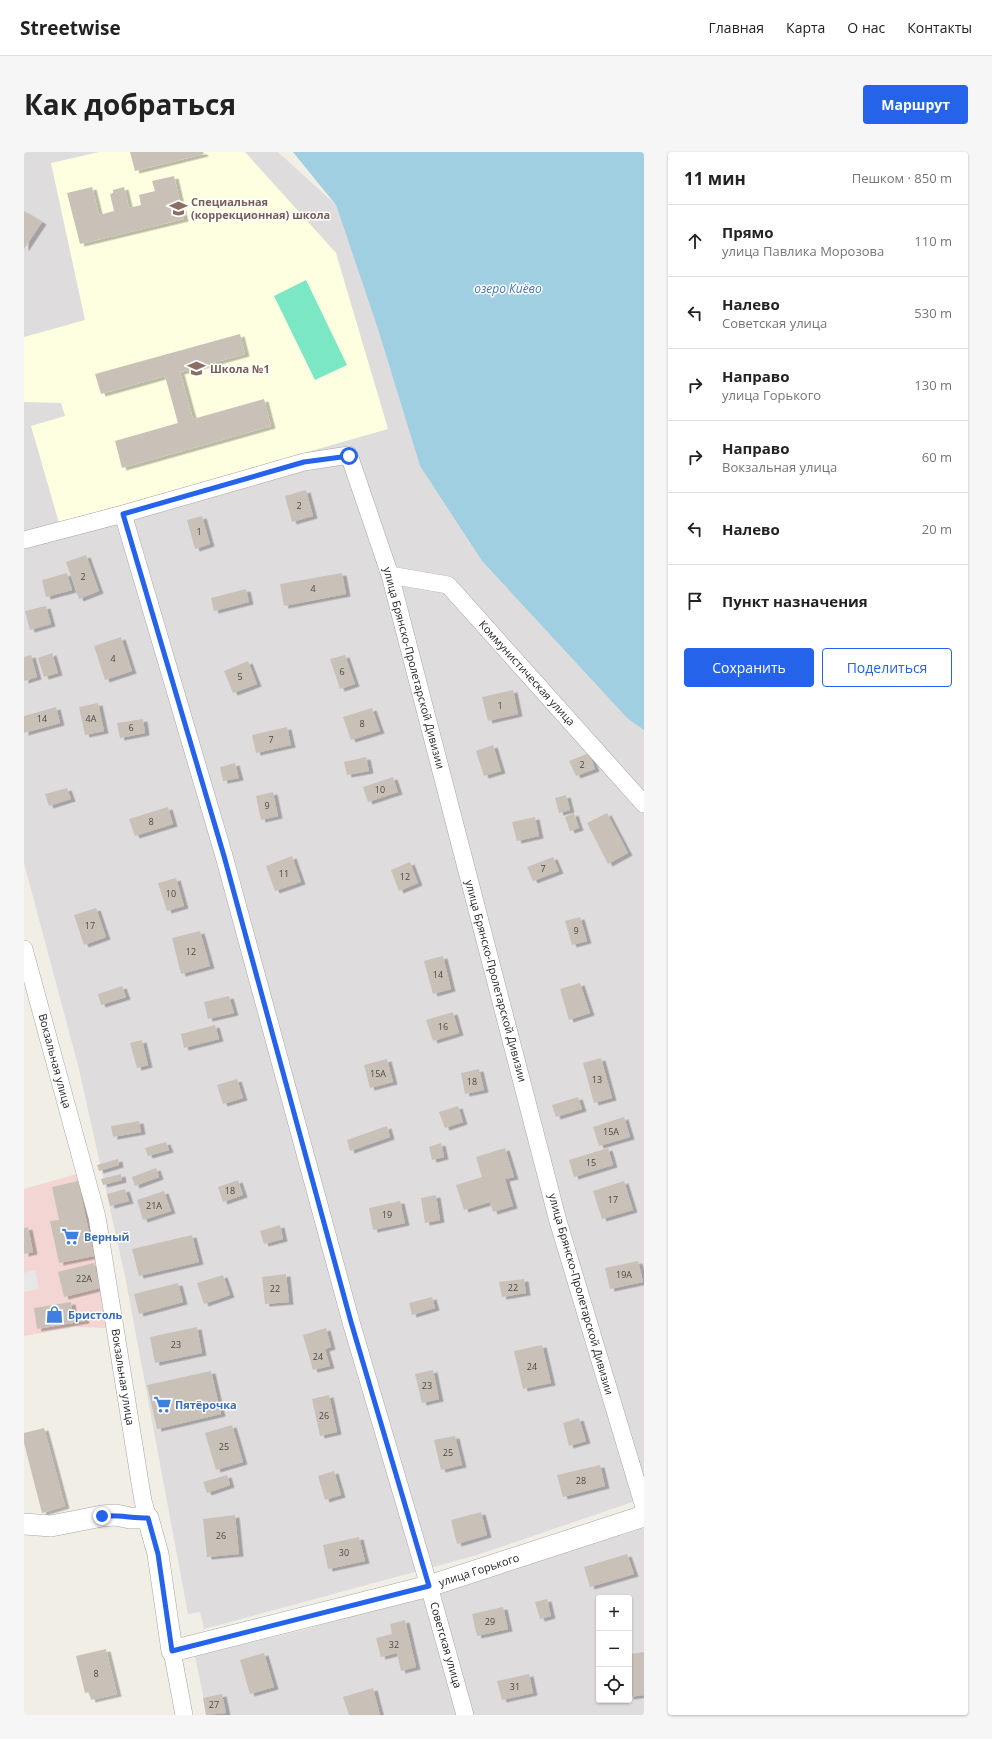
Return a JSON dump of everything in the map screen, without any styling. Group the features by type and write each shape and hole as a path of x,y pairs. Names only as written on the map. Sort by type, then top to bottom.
{"street":[{"name":"улица Брянско-Пролетарской Дивизии","path":"123,514 304,462 349,456 390,575 558,1221 644,1507"},
{"path":"24,540 123,514"},
{"name":"Советская улица","path":"123,514 224,856 351,1322 429,1586 465,1715"},
{"name":"Коммунистическая улица","path":"390,575 448,586 644,804"},
{"name":"Вокзальная улица","path":"24,949 97,1217 141,1485 158,1554 172,1651 184,1715"},
{"path":"24,1524 51,1526 102,1516 116,1515 130,1518 148,1518"},
{"name":"улица Горького","path":"172,1651 429,1586 644,1516"}],"shaded area":[{"path":"24,152 278,152 336,205 377,326 420,466 482,561 628,719 644,730 644,1498 477,1555 204,1629 200,1612 188,1614 125,1276 79,1069 24,863"},
{"name":"Школа №1","path":"99,152 245,152 336,253 388,429 59,523 31,426 65,416 61,403 24,402 24,337 85,320 51,163"},
{"path":"80,1173 112,1328 75,1327 24,1336 24,1189"},
{"path":"35,1270 39,1289 24,1292 24,1273"},
{"path":"644,1528 644,1715 207,1715 195,1656 303,1630 440,1591"}],"green space":[{"path":"306,280 347,365 315,380 274,296"}],"water":[{"name":"озеро Киёво","path":"293,152 644,152 644,730 628,719 482,561 420,466 377,326 336,205"}],"building":[{"path":"130,152 203,152 204,154 135,171"},
{"path":"174,176 184,219 80,244 67,193 92,187 99,215 114,211 110,194 113,193 113,190 124,187 129,208 141,205 139,195 155,191 152,181"},
{"path":"24,211 42,222 24,249"},
{"path":"240,334 245,354 180,372 193,419 264,399 271,426 122,468 115,441 178,423 165,376 101,394 95,374"},
{"path":"306,490 313,516 292,522 285,496"},
{"path":"202,516 210,544 195,549 187,520"},
{"path":"86,555 99,591 79,599 66,562"},
{"path":"67,573 72,590 46,597 42,580"},
{"path":"342,573 346,594 284,606 280,584"},
{"path":"246,589 249,602 214,611 211,598"},
{"path":"46,606 51,624 30,630 25,611"},
{"path":"121,637 132,671 105,680 94,646"},
{"path":"52,653 58,673 44,677 38,658"},
{"path":"31,655 37,677 24,681 24,657"},
{"path":"345,655 355,684 340,689 330,659"},
{"path":"248,661 257,684 233,693 224,671"},
{"path":"513,690 518,714 488,721 482,697"},
{"path":"98,703 104,731 85,735 79,707"},
{"path":"56,707 60,723 24,733 24,716"},
{"path":"372,708 380,731 351,740 343,717"},
{"path":"143,719 145,733 120,738 117,723"},
{"path":"287,727 291,745 256,753 252,735"},
{"path":"493,745 501,771 484,776 476,751"},
{"path":"589,753 595,769 576,776 569,761"},
{"path":"366,757 369,771 347,775 344,762"},
{"path":"235,763 239,778 223,781 220,767"},
{"path":"393,777 398,792 368,802 363,787"},
{"path":"67,788 71,799 49,806 45,794"},
{"path":"273,792 278,816 261,820 256,796"},
{"path":"566,795 570,810 559,813 555,798"},
{"path":"168,807 173,824 135,836 129,819"},
{"path":"574,813 579,828 570,831 565,817"},
{"path":"607,813 628,853 608,864 587,823"},
{"path":"535,817 539,836 517,841 512,822"},
{"path":"292,856 301,882 275,891 266,866"},
{"path":"553,857 559,871 533,881 527,867"},
{"path":"410,862 418,883 399,891 391,870"},
{"path":"176,878 184,906 167,911 158,883"},
{"path":"96,908 106,937 84,945 74,915"},
{"path":"580,917 587,941 572,945 565,921"},
{"path":"200,931 210,966 181,974 172,938"},
{"path":"443,956 451,989 433,994 424,961"},
{"path":"580,983 590,1013 569,1020 560,989"},
{"path":"122,986 126,997 101,1005 98,994"},
{"path":"229,996 234,1013 208,1019 204,1002"},
{"path":"453,1012 459,1033 433,1041 426,1020"},
{"path":"215,1025 219,1039 184,1048 181,1034"},
{"path":"142,1040 148,1065 137,1068 130,1043"},
{"path":"601,1058 612,1098 594,1103 583,1063"},
{"path":"387,1059 393,1082 370,1088 364,1065"},
{"path":"479,1069 484,1090 465,1094 461,1073"},
{"path":"237,1079 243,1098 223,1104 217,1085"},
{"path":"578,1097 582,1109 556,1117 552,1105"},
{"path":"458,1106 463,1122 445,1128 439,1112"},
{"path":"624,1117 630,1137 599,1146 593,1127"},
{"path":"139,1121 141,1132 113,1137 111,1126"},
{"path":"387,1126 390,1137 350,1151 347,1140"},
{"path":"166,1142 169,1150 148,1156 145,1148"},
{"path":"441,1143 444,1157 432,1160 429,1147"},
{"path":"505,1148 514,1177 505,1179 513,1206 493,1212 490,1202 464,1210 456,1185 482,1177 476,1157"},
{"path":"608,1148 613,1165 574,1177 569,1160"},
{"path":"118,1159 119,1165 99,1171 97,1165"},
{"path":"156,1168 159,1177 135,1186 132,1177"},
{"path":"121,1174 122,1180 103,1185 101,1179"},
{"path":"238,1180 243,1195 223,1202 218,1187"},
{"name":"Верный","path":"78,1181 94,1256 59,1263 50,1221 59,1220 52,1187"},
{"path":"624,1181 633,1210 602,1219 593,1191"},
{"path":"125,1189 129,1201 110,1206 107,1194"},
{"path":"164,1191 171,1211 143,1220 137,1200"},
{"path":"436,1195 440,1220 425,1223 421,1198"},
{"path":"400,1201 405,1223 373,1230 369,1208"},
{"path":"280,1225 283,1239 264,1244 260,1231"},
{"path":"28,1227 33,1252 24,1254 24,1228"},
{"path":"192,1235 199,1262 139,1276 132,1249"},
{"path":"638,1261 643,1282 610,1289 605,1268"},
{"path":"94,1263 100,1288 64,1297 58,1272"},
{"path":"286,1274 289,1302 265,1304 262,1277"},
{"path":"223,1275 230,1295 204,1304 197,1283"},
{"path":"524,1279 526,1293 502,1297 499,1282"},
{"path":"178,1283 183,1302 139,1314 134,1294"},
{"path":"432,1297 435,1308 412,1315 409,1303"},
{"path":"71,1302 73,1316 83,1314 85,1321 37,1329 34,1308"},
{"path":"197,1327 202,1353 155,1363 150,1337"},
{"path":"326,1328 331,1347 325,1349 330,1366 313,1370 303,1335"},
{"path":"542,1345 551,1383 523,1389 514,1351"},
{"path":"433,1370 439,1399 422,1403 415,1374"},
{"path":"211,1371 221,1414 157,1429 147,1385"},
{"path":"329,1395 337,1432 320,1436 312,1399"},
{"path":"579,1418 586,1441 569,1446 563,1423"},
{"path":"232,1425 243,1462 216,1470 205,1433"},
{"path":"44,1428 65,1506 42,1513 24,1443 24,1433"},
{"path":"455,1436 462,1465 441,1470 434,1440"},
{"path":"600,1465 605,1486 563,1497 557,1475"},
{"path":"334,1471 341,1495 325,1500 318,1476"},
{"path":"227,1475 230,1485 207,1493 203,1482"},
{"path":"481,1512 487,1535 457,1544 451,1520"},
{"path":"235,1515 239,1554 207,1557 203,1519"},
{"path":"359,1537 365,1561 328,1569 323,1545"},
{"path":"627,1554 634,1574 590,1587 584,1567"},
{"path":"547,1599 551,1616 540,1619 535,1602"},
{"path":"503,1607 508,1629 477,1636 472,1614"},
{"path":"405,1620 416,1667 401,1671 397,1653 381,1657 376,1638 392,1634 390,1624"},
{"path":"106,1649 117,1694 91,1700 89,1692 85,1693 76,1656"},
{"path":"644,1652 644,1695 632,1697 632,1654"},
{"path":"264,1653 274,1687 250,1694 240,1660"},
{"path":"529,1674 533,1693 502,1700 497,1681"},
{"path":"373,1688 380,1715 349,1715 343,1697"},
{"path":"222,1694 226,1713 206,1715 203,1698"}],"place":[{"name":"Специальная (коррекционная) школа","path":"178,208"},
{"name":"Школа №1","path":"197,369"},
{"name":"Верный","path":"71,1237"},
{"name":"Бристоль","path":"55,1315"},
{"name":"Пятёрочка","path":"162,1405"}],"route":[{"path":"102,1516 116,1515 130,1518 148,1518 158,1554 172,1651 429,1586 351,1322 224,856 123,514 304,462 349,456"}]}
